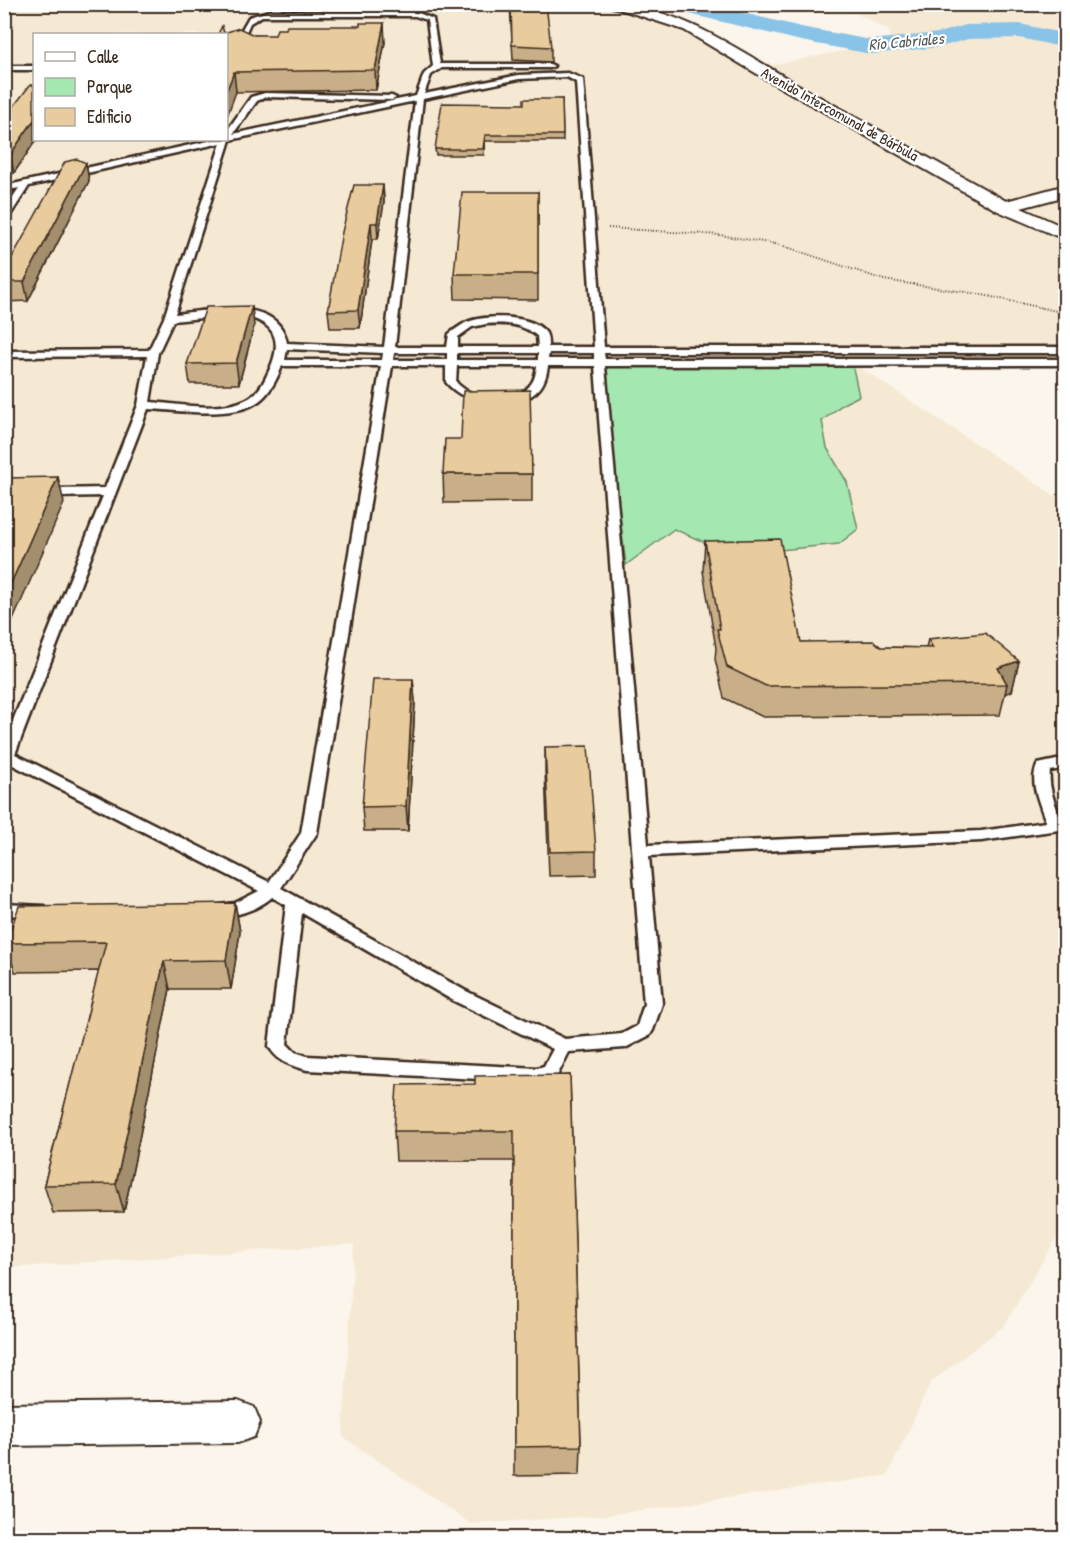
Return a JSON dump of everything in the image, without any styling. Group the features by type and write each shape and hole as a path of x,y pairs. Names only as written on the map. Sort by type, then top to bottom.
{"street":[{"name":"Avenido Intercomunal de Bárbula","path":"610,4 689,27 769,75 1065,235"},
{"name":"Avenido Intercomunal de Bárbula","path":"626,4 698,26 781,76 1017,209 1065,227"},
{"path":"1017,209 1065,190"},
{"path":"1017,209 1065,201"},
{"path":"4,1425 238,1422"}],"lane":[{"path":"228,47 237,44 249,19 254,15 269,13 416,14 430,19 436,65"},
{"path":"204,910 228,910 249,905 273,891 309,833 389,350 419,99 430,69 436,65 551,66 580,81 600,357 653,1004 644,1030 625,1041 563,1046 458,995 295,902 273,891 5,758 144,405 153,353 169,318 224,141"},
{"path":"4,68 33,68"},
{"path":"228,138 519,77 568,75"},
{"path":"228,135 254,99 265,96 419,99"},
{"path":"4,189 216,141"},
{"path":"4,184 25,184"},
{"path":"4,218 25,184"},
{"path":"144,405 227,408 251,401 264,391 279,363 283,346 278,329 269,319 248,313 220,312 169,318"},
{"path":"505,321 524,324 542,335 544,363 532,390 515,398 493,400 472,398 457,391 451,382 451,350 453,336 462,328 477,323 505,321"},
{"path":"283,346 389,350 544,350 600,357 1065,362"},
{"path":"279,363 544,363 600,357 1065,350"},
{"path":"4,354 153,353"},
{"path":"4,494 109,492"},
{"path":"640,851 981,836 1060,825 1041,788 1041,778 1043,767 1065,763"},
{"path":"295,902 278,1046 289,1057 307,1063 537,1075 551,1071 563,1046"},
{"path":"4,910 52,910"}],"path":[{"path":"591,228 720,235 781,245 884,280 978,294 1065,313"}],"shaded area":[{"path":"5,5 610,5 689,27 1065,235 1065,362 853,363 1066,503 1065,1242 1058,1235 1004,1326 931,1382 888,1475 608,1515 471,1524 343,1437 354,1244 5,1268"},
{"path":"830,5 1065,5 1065,228 1014,204 748,56 773,65 888,42 890,31 858,14"}],"green space":[{"path":"852,363 859,396 843,404 822,421 827,448 847,482 858,529 839,544 770,551 706,543 674,529 626,565 600,364"}],"building":[{"path":"511,4 546,4 551,47 512,45"},
{"path":"360,23 384,23 375,70 234,72 228,87 228,33 224,33 239,28 254,35 275,35 277,29 286,29 287,26 360,26"},
{"path":"30,85 33,85 33,121 10,155 4,155 4,119"},
{"path":"524,99 562,99 563,135 485,135 483,149 435,149 442,103 524,104"},
{"path":"77,159 86,163 24,282 4,282 4,272 65,162"},
{"path":"354,185 383,185 377,223 371,223 358,310 328,311 342,232"},
{"path":"462,192 538,192 538,274 454,274"},
{"path":"252,306 236,363 187,364 206,307"},
{"path":"530,390 532,474 443,474 445,439 461,439 463,391"},
{"path":"58,477 4,599 4,478"},
{"path":"780,539 801,642 874,641 881,647 933,648 928,639 985,633 1019,661 998,668 1007,684 766,686 727,667 717,629 720,629 705,541"},
{"path":"373,679 413,679 406,806 362,807"},
{"path":"588,746 596,851 550,852 545,747"},
{"path":"235,903 226,960 164,961 116,1184 44,1185 106,942 6,943 19,906"},
{"path":"570,1075 581,1446 514,1447 514,1131 394,1131 397,1085 475,1084 475,1076"}],"waterway":[{"name":"Río Cabriales","path":"677,4 801,34 871,47 940,40 966,32 1020,31 1066,41"}]}
